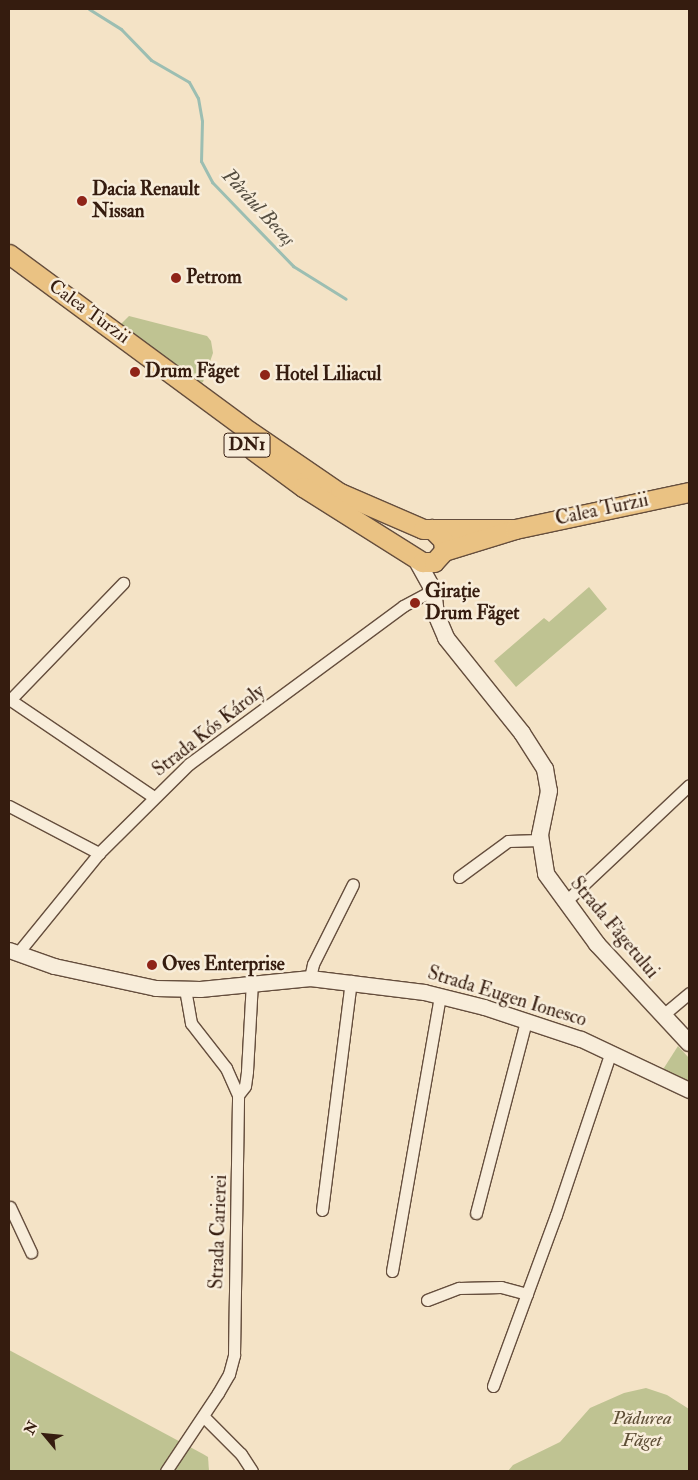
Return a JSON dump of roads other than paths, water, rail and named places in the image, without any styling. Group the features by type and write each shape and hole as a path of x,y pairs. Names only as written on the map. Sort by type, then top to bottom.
{"main road":[{"name":"Calea Turzii","path":"9,254 310,475 373,509 427,529 515,529"},
{"name":"Calea Turzii","path":"9,269 303,487 414,557 428,563 442,555 515,529 689,492"},
{"path":"414,557 412,536 427,529 444,540 442,555"},
{"name":"Strada Făgetului","path":"432,590 442,555"},
{"name":"Strada Făgetului","path":"414,557 432,590 437,620 446,638 522,733 545,769 549,791 540,840 546,874 597,944 689,1043"}],"street":[{"path":"123,583 9,700 154,797"},
{"name":"Strada Kós Károly","path":"13,952 99,853 188,764 402,606 432,590"},
{"path":"565,902 689,785"},
{"path":"9,806 99,853"},
{"path":"459,877 508,842 540,840"},
{"path":"310,978 313,964 353,884"},
{"name":"Strada Eugen Ionesco","path":"13,952 125,983 185,990 252,982 310,978 351,981 440,996 611,1052 689,1090"},
{"path":"322,1210 351,981"},
{"path":"238,1096 246,1079 252,982"},
{"name":"Strada Carierei","path":"166,1471 204,1418 230,1374 234,1355 238,1096 226,1068 191,1023 185,990"},
{"path":"663,1015 689,993"},
{"path":"392,1271 440,996"},
{"path":"487,1144 516,1043 525,1024"},
{"path":"476,1213 525,1024"},
{"path":"493,1386 611,1052"},
{"path":"9,1206 31,1252"},
{"path":"427,1300 469,1287 501,1288 527,1294"},
{"path":"204,1418 244,1458 252,1471"}],"waterway":[{"name":"Pârâul Becaș","path":"89,9 121,29 151,60 189,82 198,98 202,121 201,161 212,182 293,266 346,299"}],"place":[{"name":"Dacia Renault Nissan","path":"82,201"},
{"name":"Petrom","path":"176,278"},
{"name":"Drum Făget","path":"135,372"},
{"name":"Hotel Liliacul","path":"265,375"},
{"name":"Girație Drum Făget","path":"415,603"},
{"name":"Oves Enterprise","path":"152,965"}],"park label":[{"name":"Pădurea Făget","path":"642,1430"}]}
